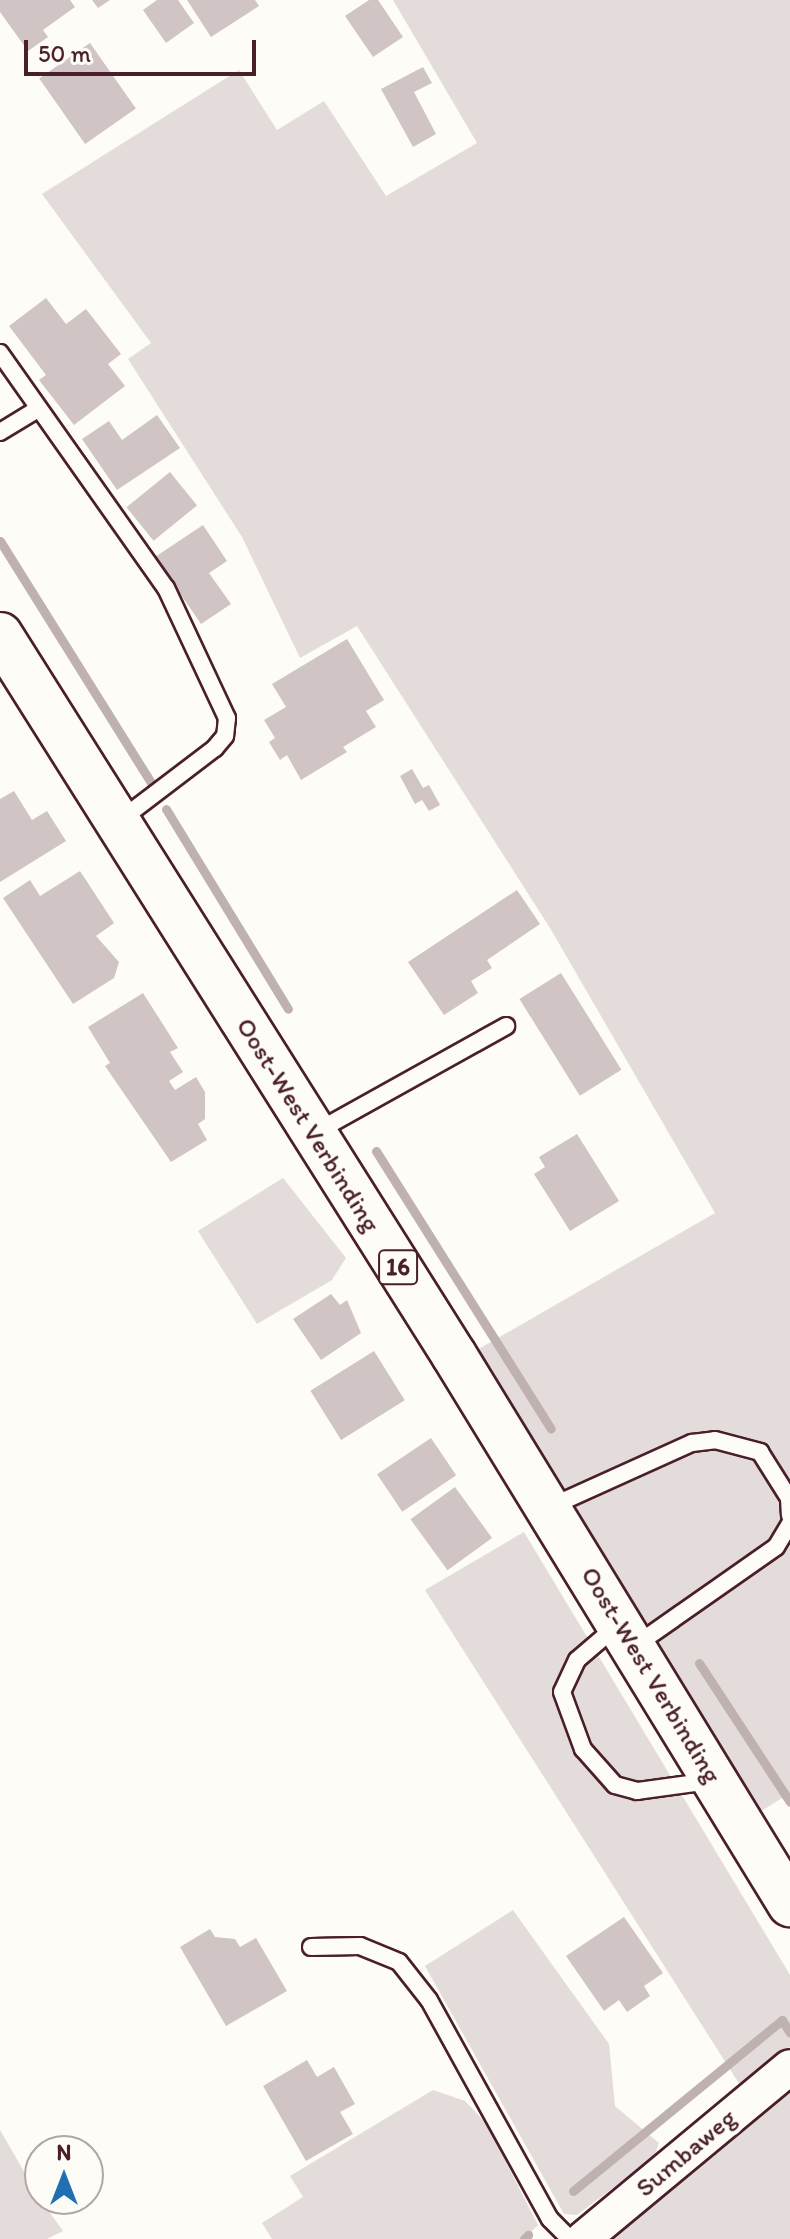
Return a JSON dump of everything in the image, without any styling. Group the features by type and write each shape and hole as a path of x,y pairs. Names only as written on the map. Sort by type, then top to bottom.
{"main road":[{"name":"Oost-West Verbinding","path":"0,635 549,1508 790,1904"}],"street":[{"name":"Sumbaweg","path":"583,2239 790,2067"}],"lane":[{"path":"0,353 166,588 227,718 225,736 215,748 117,822"},
{"path":"0,432 38,409"},
{"path":"313,1133 506,1026"},
{"path":"549,1508 692,1443 715,1440 739,1442 760,1452 789,1498 790,1515"},
{"path":"716,1780 637,1791 615,1785 583,1749 562,1692 577,1660 776,1547 790,1524"},
{"path":"311,1947 360,1946 399,1962 429,2000 550,2219 570,2239"}],"shaded area":[{"path":"393,0 790,0 790,1793 761,1811 477,1350 715,1213 550,928 357,626 300,658 242,537 128,359 151,343 42,194 239,70 277,130 324,101 386,196 477,143"},
{"path":"283,1178 346,1258 332,1280 257,1324 198,1231"},
{"path":"524,1532 790,1975 790,2047 740,2085 425,1590"},
{"path":"513,1910 609,2044 615,2106 659,2143 654,2157 577,2215 564,2214 425,1966"},
{"path":"790,2083 790,2239 595,2239"},
{"path":"433,2090 465,2101 486,2123 538,2225 524,2239 272,2239 262,2223 303,2197 290,2176"},
{"path":"0,2130 24,2171 24,2215 52,2215 63,2231 47,2239 0,2239"}],"building":[{"path":"0,0 70,0 75,7 43,30 48,37 28,51 0,12"},
{"path":"92,0 110,0 98,8"},
{"path":"157,0 178,0 194,23 166,43 143,10"},
{"path":"187,0 255,0 259,6 211,37"},
{"path":"369,0 378,0 403,37 373,57 345,16"},
{"path":"90,43 136,109 85,144 39,79"},
{"path":"423,67 432,83 414,92 436,134 413,147 381,89"},
{"path":"46,298 66,324 86,309 121,354 108,364 125,386 74,425 39,380 46,375 9,326"},
{"path":"157,415 180,448 117,490 82,439 109,421 122,440"},
{"path":"170,472 197,505 154,541 126,507"},
{"path":"203,525 227,561 209,573 231,604 201,624 155,557"},
{"path":"347,639 384,700 366,711 376,727 343,747 347,752 301,780 287,755 280,760 269,742 275,738 264,720 286,707 272,684"},
{"path":"412,769 423,788 429,785 440,805 429,811 422,800 415,804 400,776"},
{"path":"14,791 32,820 47,811 66,841 0,882 0,799"},
{"path":"80,871 114,923 96,936 119,962 114,978 73,1004 3,898 30,880 40,896"},
{"path":"517,890 540,924 487,960 492,968 471,981 478,993 444,1015 408,962"},
{"path":"561,973 621,1070 580,1096 519,999"},
{"path":"143,993 178,1048 170,1052 183,1072 169,1081 175,1090 196,1077 205,1092 205,1119 198,1124 207,1140 171,1162 105,1066 110,1063 88,1027"},
{"path":"577,1134 619,1201 570,1231 534,1174 545,1167 539,1157"},
{"path":"331,1294 340,1305 347,1300 361,1333 321,1360 293,1319"},
{"path":"374,1351 405,1400 341,1440 310,1391"},
{"path":"431,1438 456,1475 402,1512 377,1474"},
{"path":"455,1487 492,1538 448,1570 411,1519"},
{"path":"624,1917 663,1973 644,1986 650,1996 627,2012 619,2000 604,2011 566,1956"},
{"path":"210,1929 215,1937 235,1939 240,1947 256,1938 287,1991 226,2026 180,1947"},
{"path":"307,2060 317,2077 334,2067 355,2104 340,2112 353,2134 306,2161 263,2086"}],"waterway":[{"path":"0,541 151,783"},
{"path":"166,809 288,1009"},
{"path":"376,1151 551,1429"},
{"path":"699,1663 790,1802"},
{"path":"573,2191 782,2020 790,2033"},
{"path":"524,2239 528,2235"}]}
